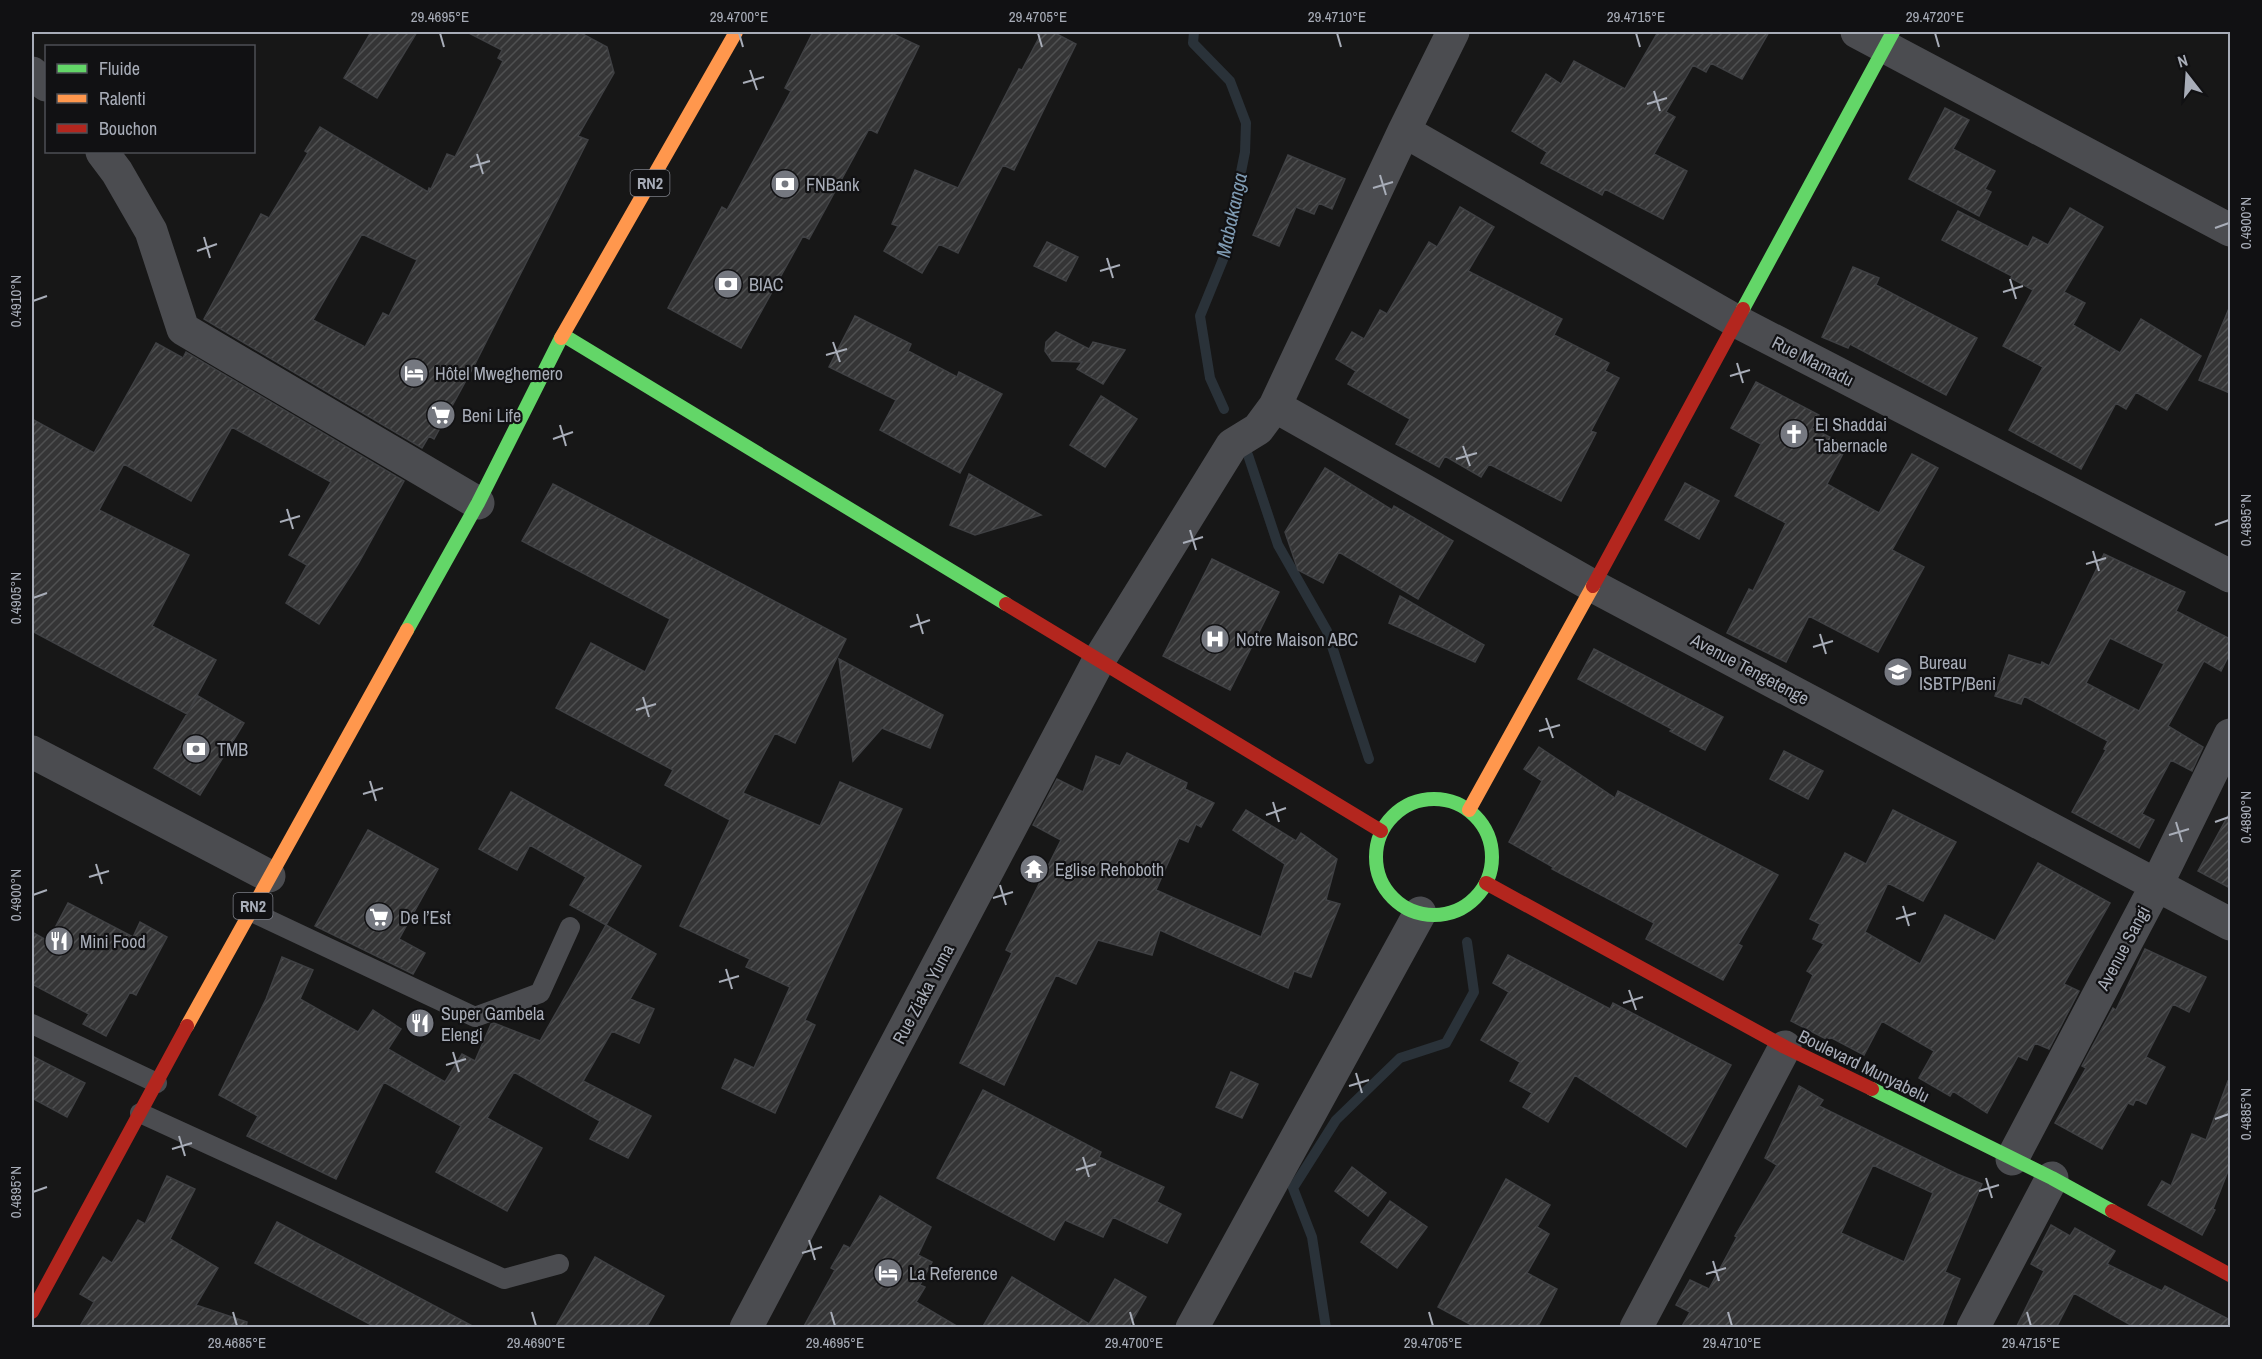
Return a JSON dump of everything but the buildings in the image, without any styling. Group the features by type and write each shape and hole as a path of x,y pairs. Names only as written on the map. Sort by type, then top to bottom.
{"main road":[{"name":"RN2","path":"32,1312 269,876 478,503 563,335 736,32"},
{"path":"1469,810 1736,321 1878,36"},
{"path":"563,335 1381,831"},
{"path":"1446,799 1469,810 1483,824 1491,843 1492,863 1486,883 1474,898 1458,909 1439,915 1420,913 1396,902 1380,881 1375,856 1381,831 1397,811 1420,800 1446,799"},
{"name":"Boulevard Munyabelu","path":"1486,883 1785,1047 2052,1178 2230,1275"}],"street":[{"name":"Rue Ziaka Yuma","path":"746,1328 1099,660 1255,427 1453,32"},
{"path":"1878,36 2230,230"},
{"path":"32,73 45,84"},
{"name":"Rue Mamadu","path":"1404,131 1736,321 2230,576"},
{"path":"103,153 117,172 151,231 183,330 478,503"},
{"name":"Avenue Tengetenge","path":"1255,427 1593,586 2230,924"},
{"name":"Avenue Sangi","path":"2012,1159 2157,884 2230,735"},
{"path":"32,752 269,876"},
{"path":"1192,1328 1420,913"},
{"path":"1636,1328 1785,1047"},
{"path":"1973,1328 2052,1178"}],"lane":[{"path":"250,911 475,1017 540,993 570,927"},
{"path":"32,1024 156,1083"},
{"path":"140,1113 504,1279 559,1264"}],"waterway":[{"name":"Mabakanga","path":"1194,32 1193,43 1230,81 1246,123 1245,152 1224,257 1200,316 1210,378 1224,409"},
{"path":"1248,455 1278,545 1327,631 1369,759"},
{"path":"1326,1328 1312,1237 1293,1188 1336,1120 1400,1058 1446,1043 1474,992 1467,942"}],"traffic: fast":[{"path":"1743,309 1893,32"},
{"path":"563,335 1006,604"},
{"path":"407,630 478,503 561,338"},
{"path":"1434,799 1456,804 1475,816 1487,835 1492,857 1487,879 1475,898 1456,910 1434,915 1412,910 1393,898 1381,879 1376,857 1381,835 1393,816 1412,804 1434,799"},
{"path":"1872,1089 2052,1178 2112,1211"}],"traffic: slow":[{"path":"561,338 736,32"},
{"path":"1469,810 1593,586"},
{"path":"187,1026 407,630"}],"traffic: jam":[{"path":"1593,586 1743,309"},
{"path":"1006,604 1381,831"},
{"path":"1486,883 1785,1047 1872,1089"},
{"path":"32,1312 187,1026"},
{"path":"2112,1211 2230,1275"}],"place":[{"name":"FNBank","path":"785,184"},
{"name":"BIAC","path":"728,284"},
{"name":"Hôtel Mweghemero","path":"414,373"},
{"name":"Beni Life","path":"441,415"},
{"name":"El Shaddai Tabernacle","path":"1794,434"},
{"name":"Notre Maison ABC","path":"1215,639"},
{"name":"Bureau ISBTP/Beni","path":"1898,672"},
{"name":"TMB","path":"196,749"},
{"name":"Eglise Rehoboth","path":"1034,869"},
{"name":"De l’Est","path":"379,917"},
{"name":"Mini Food","path":"59,941"},
{"name":"Super Gambela Elengi","path":"420,1023"},
{"name":"La Reference","path":"888,1273"}]}
